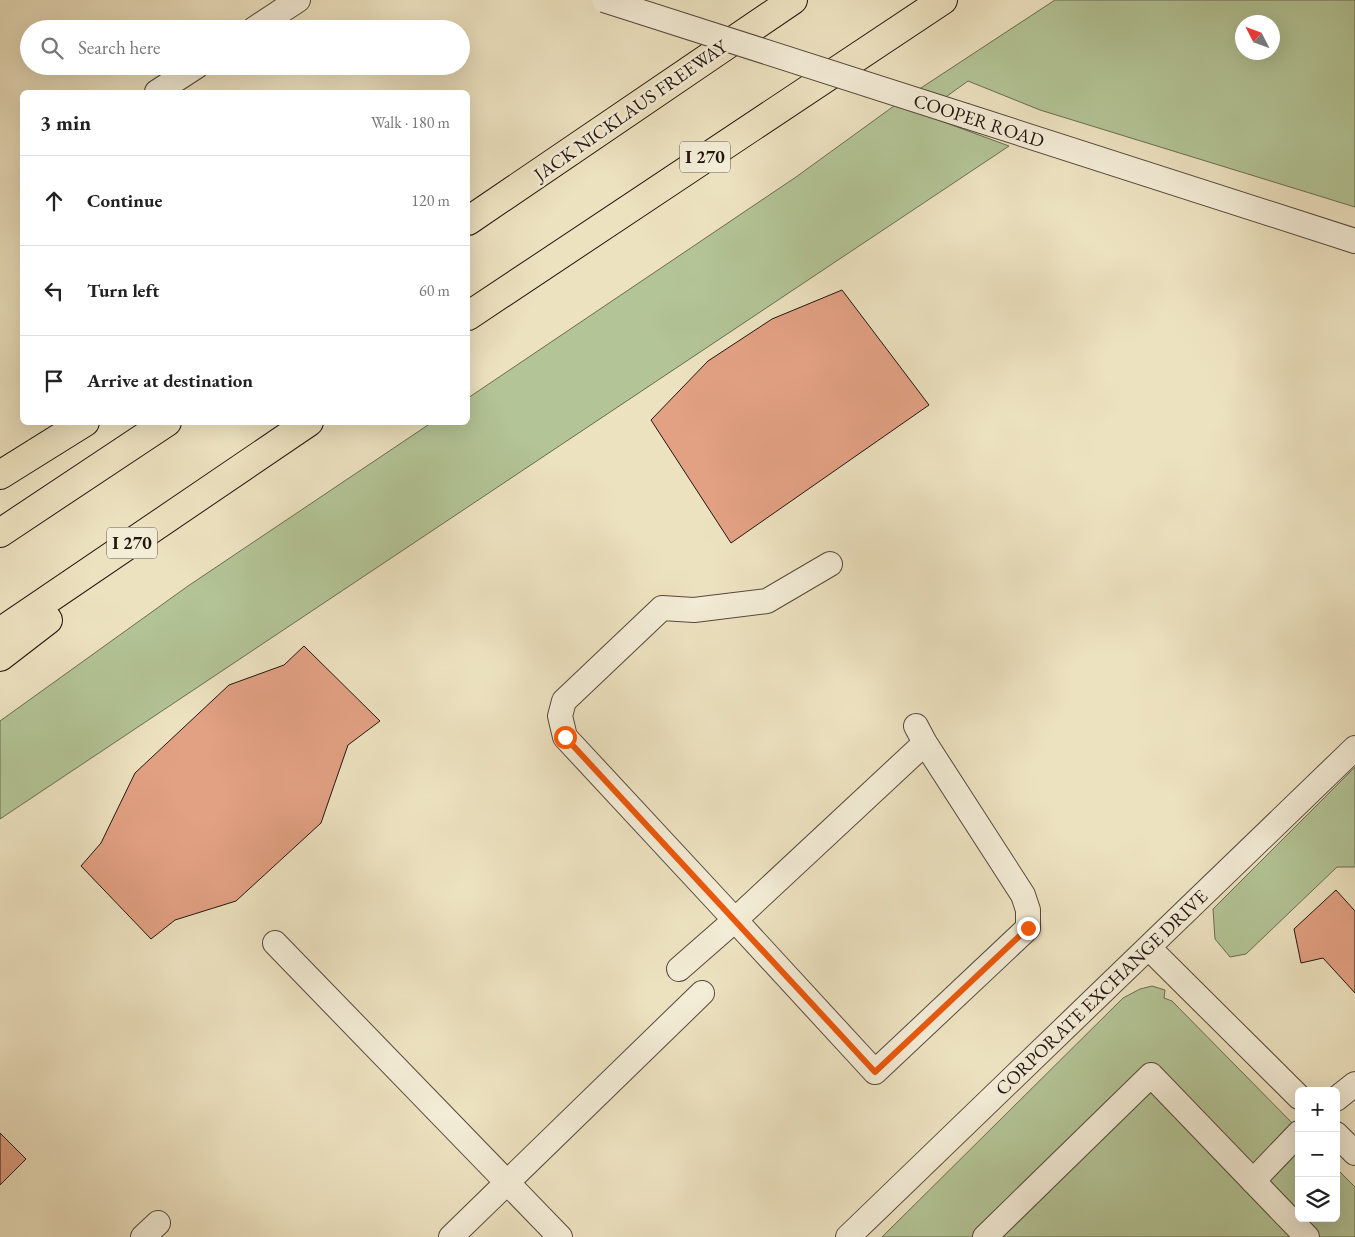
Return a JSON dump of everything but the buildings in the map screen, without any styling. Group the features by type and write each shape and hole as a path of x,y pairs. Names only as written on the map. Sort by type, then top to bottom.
{"highway":[{"name":"JACK NICKLAUS FREEWAY","path":"470,220 793,0"},
{"name":"I 270","path":"470,315 943,0"},
{"path":"470,198 620,116"},
{"path":"0,475 80,425"},
{"path":"0,533 162,425"},
{"name":"I 270","path":"0,632 305,425"},
{"path":"0,657 263,454"}],"street":[{"path":"268,20 298,0"},
{"name":"COOPER ROAD","path":"604,0 1355,241"},
{"path":"160,90 183,75"},
{"path":"679,969 735,920 921,735 1023,895 1028,910 1028,928 875,1072 735,920 565,737 560,716 564,700 662,608 694,610 767,601 830,564"},
{"name":"CORPORATE EXCHANGE DRIVE","path":"848,1237 1042,1047 1149,948 1355,748"},
{"path":"275,943 560,1237"},
{"path":"1149,948 1295,1093"},
{"path":"451,1237 702,993"},
{"path":"986,1237 1151,1075 1307,1237"},
{"path":"1340,1096 1355,1084"},
{"path":"1252,1181 1295,1137"},
{"path":"1340,1138 1355,1153"}],"green space":[{"path":"1055,0 1355,0 1355,207 1040,110 968,81 922,114 1009,146 0,819 0,721 188,586 428,425 470,425 470,397 796,177 898,103"},
{"path":"1355,767 1355,867 1337,867 1246,954 1230,957 1215,939 1213,909"},
{"path":"1152,986 1165,990 1164,998 1172,1001 1295,1126 1295,1222 1340,1222 1340,1172 1355,1187 1355,1237 882,1237 1123,998 1140,989"}],"route":[{"path":"565,737 875,1072 1028,928"}]}
